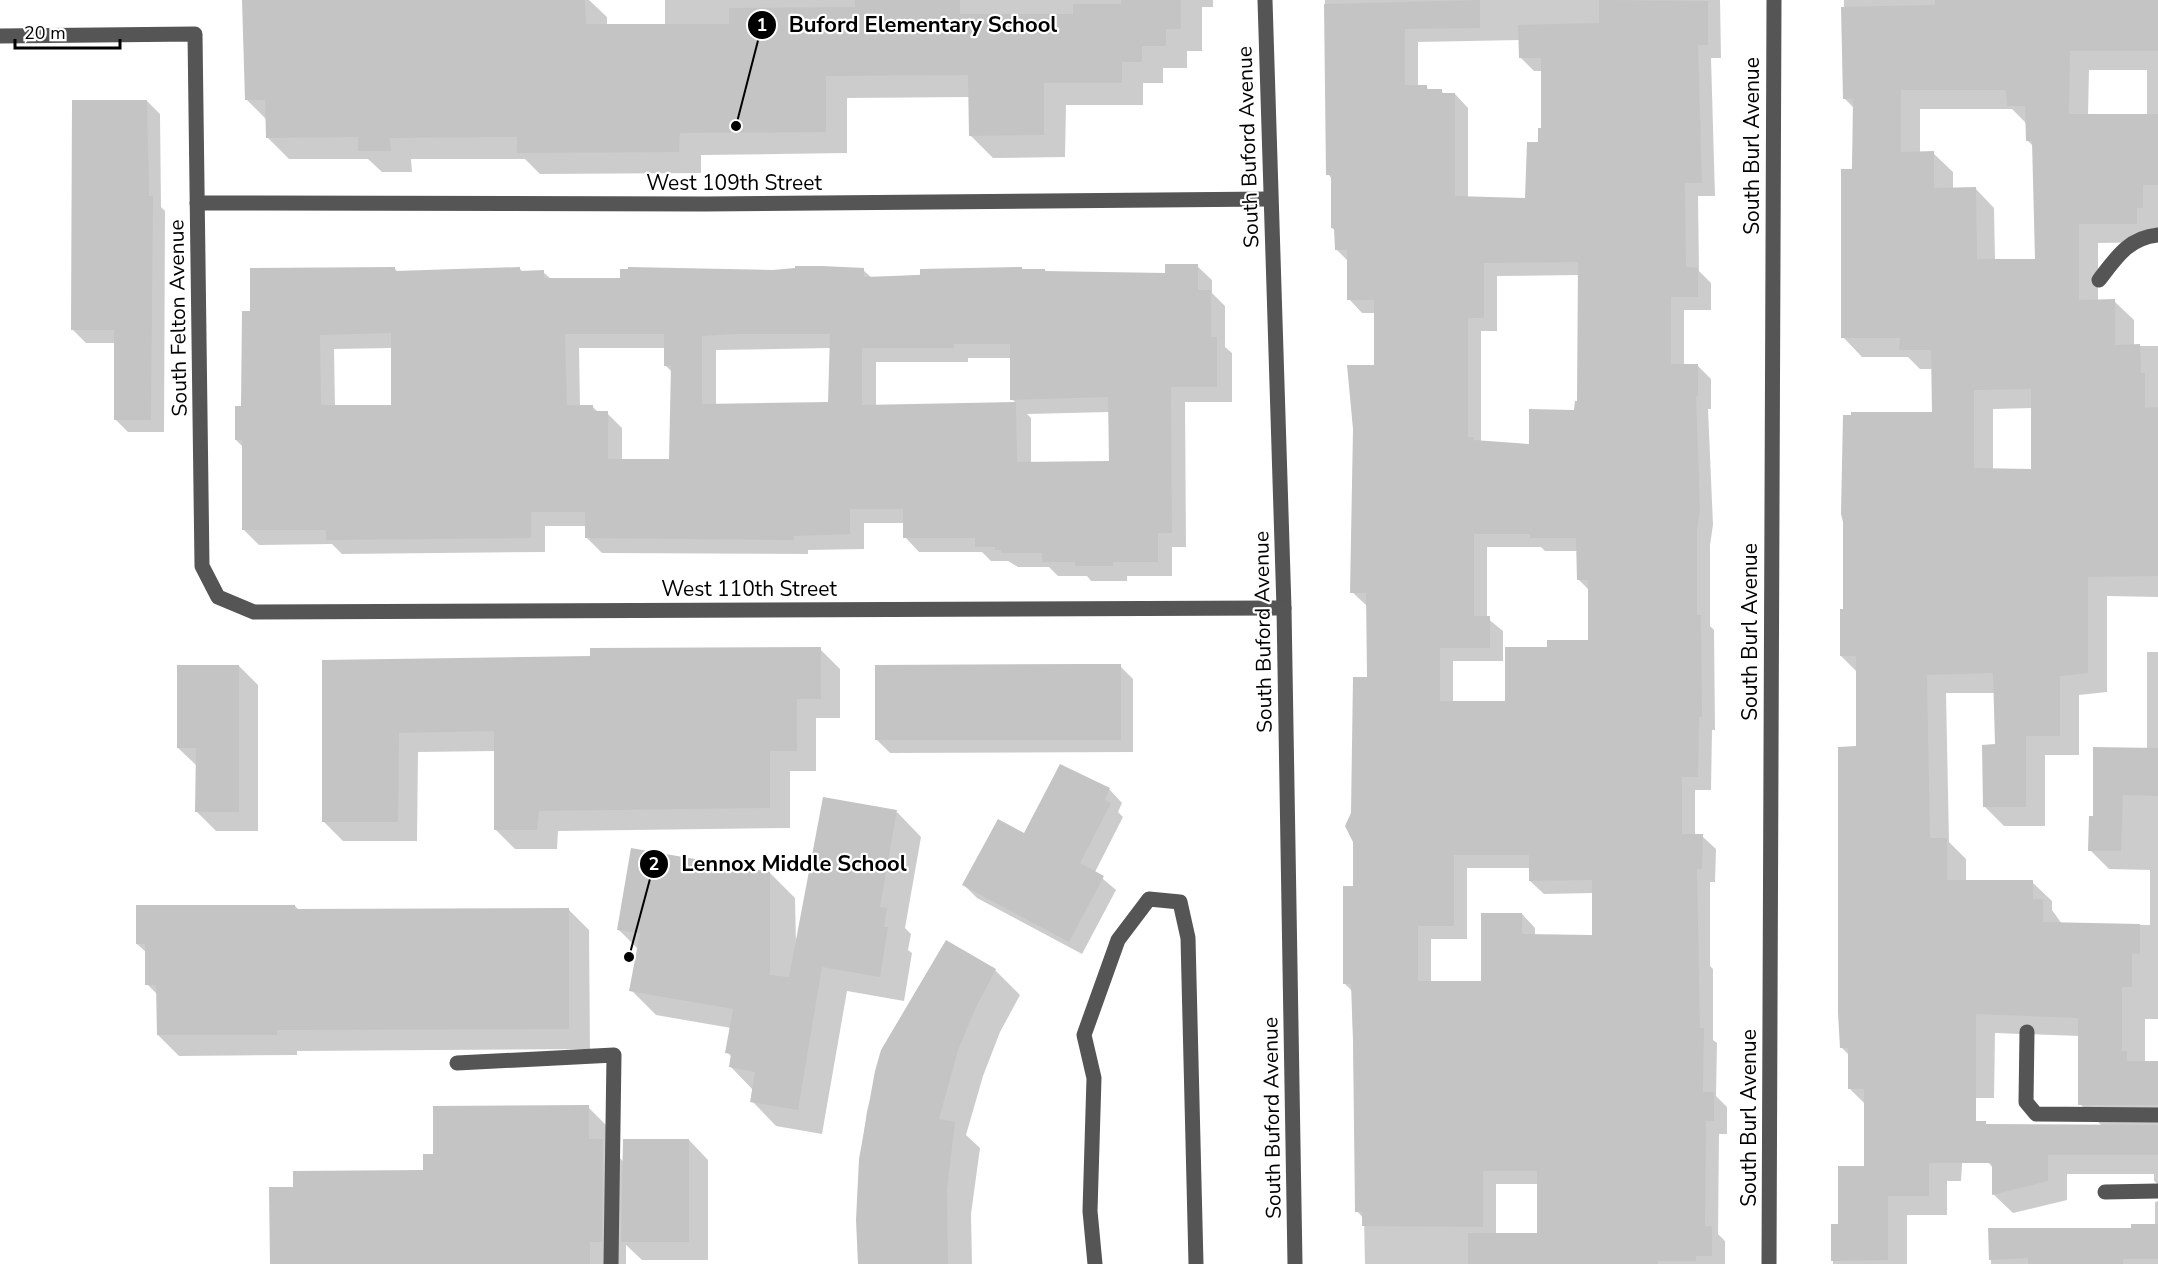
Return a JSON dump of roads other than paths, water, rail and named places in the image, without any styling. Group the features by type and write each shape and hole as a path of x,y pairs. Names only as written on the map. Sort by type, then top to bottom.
{"street":[{"name":"South Buford Avenue","path":"1265,0 1284,608 1295,1264"},
{"name":"South Burl Avenue","path":"1769,1264 1774,0"},
{"name":"South Felton Avenue","path":"0,36 195,34 202,566 218,597"},
{"name":"West 109th Street","path":"197,203 705,204 1270,198"},
{"path":"2099,280 2128,244 2147,236 2158,235"},
{"name":"West 110th Street","path":"218,597 254,612 1284,608"},
{"path":"1095,1264 1090,1211 1094,1078 1084,1035 1118,940 1149,899 1180,902 1188,938 1196,1264"},
{"path":"2027,1032 2026,1102 2036,1114 2158,1115"},
{"path":"458,1063 614,1054 611,1264"},
{"path":"2105,1192 2158,1191"}],"place":[{"name":"Buford Elementary School","path":"736,126"},
{"name":"Lennox Middle School","path":"629,957"}]}
